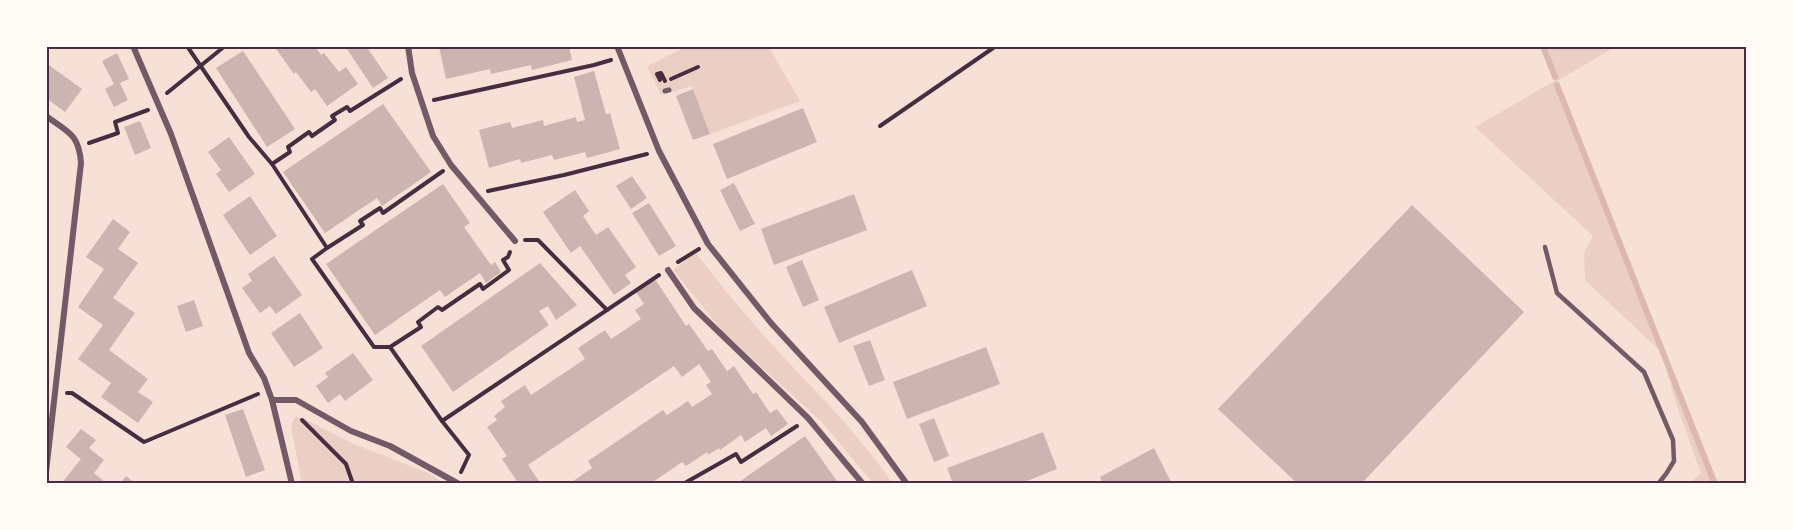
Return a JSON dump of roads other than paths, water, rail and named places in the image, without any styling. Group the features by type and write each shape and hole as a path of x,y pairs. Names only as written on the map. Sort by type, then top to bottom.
{"street":[{"path":"133,46 171,134 249,353 264,378 272,400 292,483"},
{"path":"408,46 412,73 433,136 451,165 515,241"},
{"path":"617,46 659,151 708,244 771,323 862,422 907,483"},
{"path":"46,116 76,140 80,147 81,163 46,472"},
{"path":"668,270 694,308 808,418 863,483"},
{"path":"272,400 296,400 351,431 390,446 458,483"}],"lane":[{"path":"1545,247 1557,293 1644,372 1673,440 1674,461 1658,483"}],"waterway":[{"path":"1543,46 1555,77"},
{"path":"1557,85 1715,484"}]}
